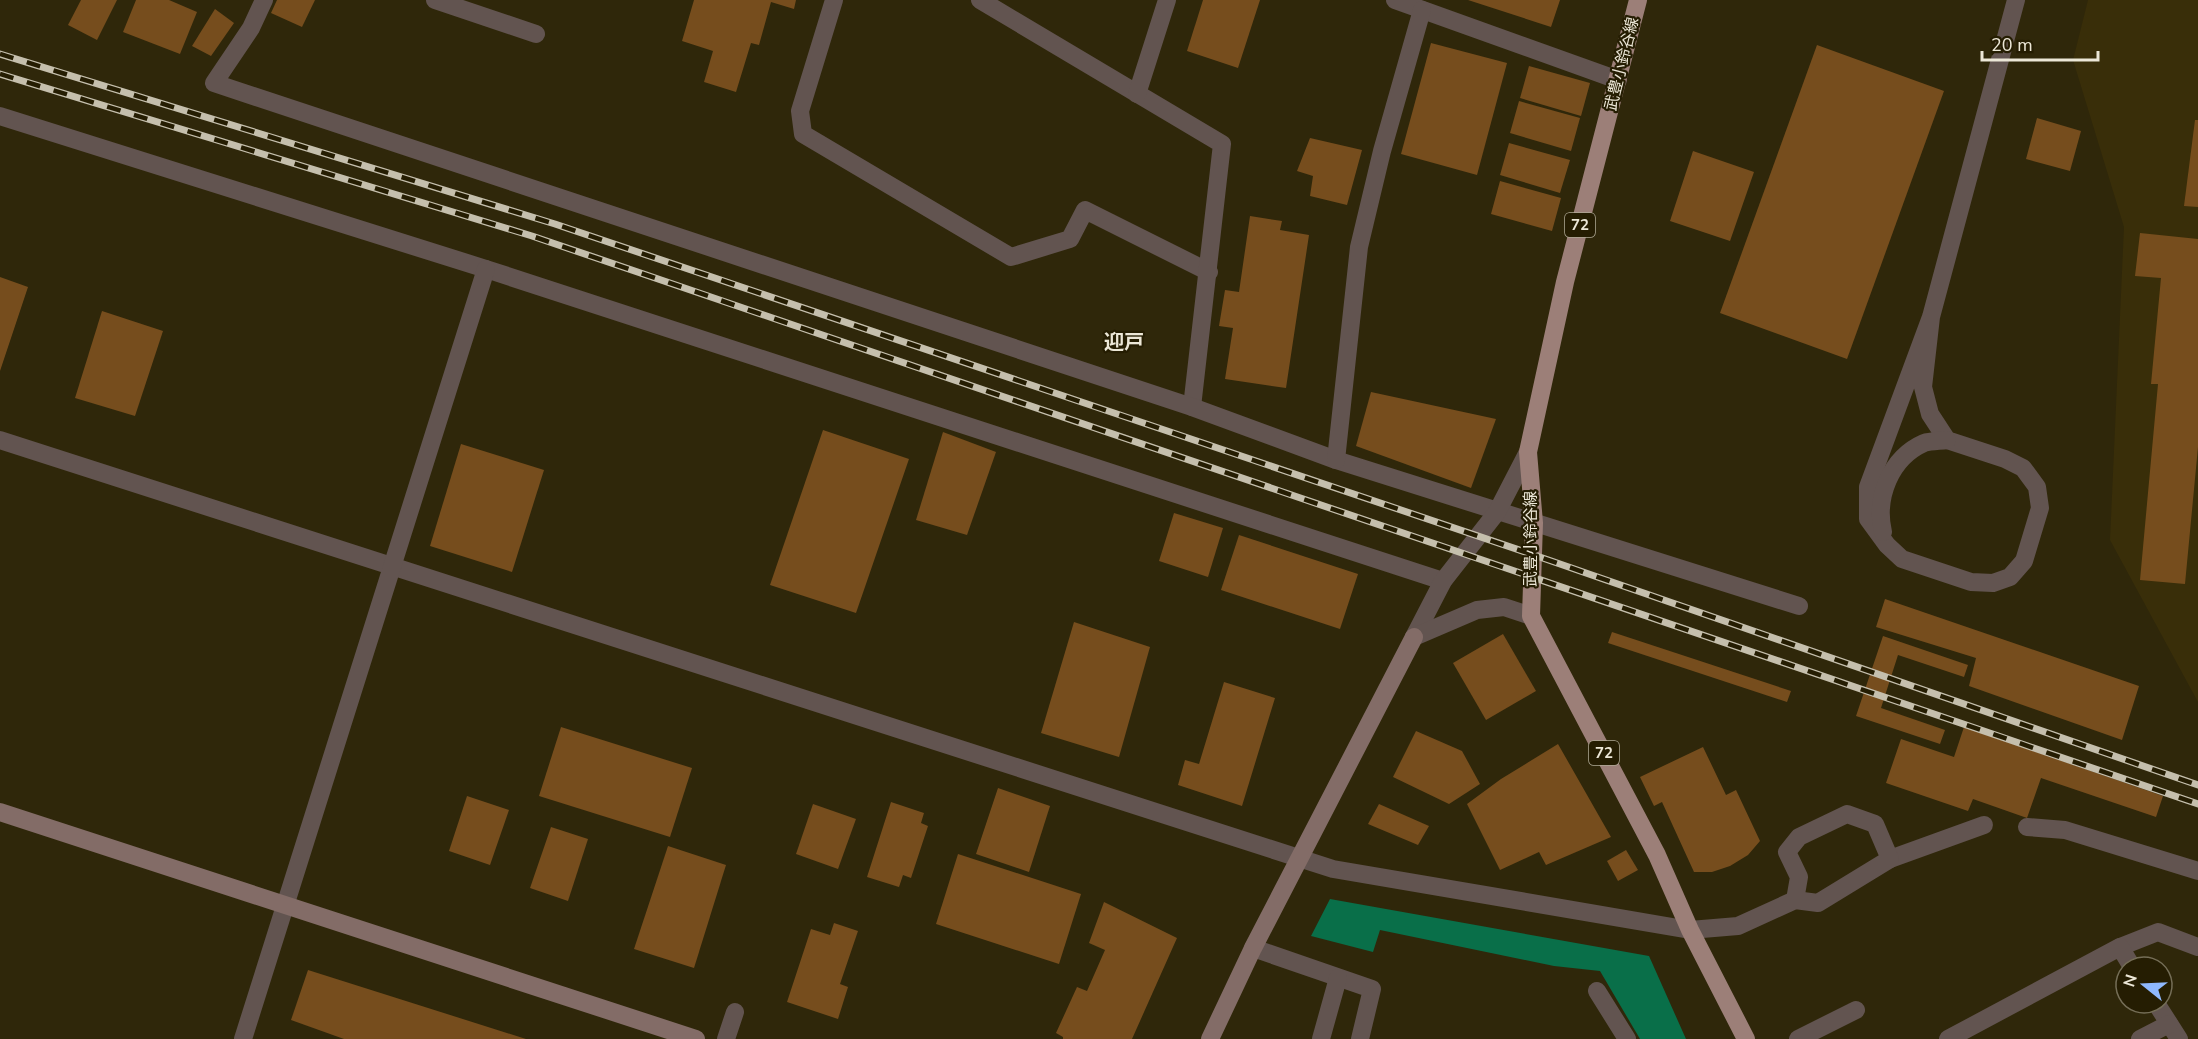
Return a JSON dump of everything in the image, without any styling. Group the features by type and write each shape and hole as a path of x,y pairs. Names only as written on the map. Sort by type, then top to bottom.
{"main road":[{"name":"武豊小鈴谷線","path":"1638,0 1565,282 1528,452 1534,523 1531,616 1657,855 1690,930 1746,1039"}],"street":[{"path":"264,0 251,28 214,83 1192,407 1336,460 1799,606"},
{"path":"435,0 536,34"},
{"path":"834,0 800,111 803,134 1011,256 1070,239 1085,210 1209,272"},
{"path":"980,0 1222,144 1192,407"},
{"path":"1137,94 1167,0"},
{"path":"1395,0 1618,80"},
{"path":"1887,545 1879,518 1883,496 1893,467 1925,443 1947,440 2005,459 2023,468 2037,487 2040,508 2024,561 2010,577 1993,584 1971,582 1902,559 1887,545 1868,519 1868,487 1931,317 2016,0"},
{"path":"1336,460 1359,247 1382,152 1422,10"},
{"path":"0,116 486,269 1443,580"},
{"path":"243,1039 394,567 486,269"},
{"path":"1931,317 1923,387 1930,414 1947,440"},
{"path":"0,440 1333,869 1690,930 1738,926 1795,900 1818,903 1890,859 1984,825"},
{"path":"1210,1039 1253,948 1443,580 1497,512 1528,452"},
{"path":"1414,637 1477,610 1504,607 1531,616"},
{"path":"0,813 696,1039"},
{"path":"1795,900 1799,878 1787,852 1799,837 1847,814 1875,824 1890,859"},
{"path":"2027,827 2065,830 2198,871"},
{"path":"1948,1039 2120,947 2158,932 2198,947"},
{"path":"2120,947 2125,955"},
{"path":"1253,948 1372,989 1360,1039"},
{"path":"1321,1039 1338,978"},
{"path":"1597,991 1627,1039"},
{"path":"1798,1039 1856,1010"},
{"path":"726,1039 735,1012"},
{"path":"2140,1039 2174,1031 2164,1015"}],"shaded area":[{"path":"2088,0 2198,0 2198,702 2110,540 2124,227 2073,60"}],"green space":[{"path":"1330,899 1649,956 1686,1039 1640,1039 1600,971 1554,966 1380,930 1373,952 1311,936"}],"building":[{"path":"81,0 117,0 97,40 68,25"},
{"path":"136,0 169,0 197,12 180,54 123,32"},
{"path":"277,0 315,0 302,27 271,13"},
{"path":"694,0 796,0 794,9 771,2 759,45 751,43 736,92 704,82 713,51 682,41"},
{"path":"1203,0 1260,0 1238,68 1187,51"},
{"path":"1468,0 1560,0 1551,27"},
{"path":"215,9 234,23 211,56 192,46"},
{"path":"1431,43 1507,63 1477,175 1401,154"},
{"path":"1817,45 1944,91 1847,359 1720,313"},
{"path":"1529,66 1590,83 1581,116 1520,98"},
{"path":"1519,101 1580,118 1571,151 1510,133"},
{"path":"2037,118 2081,131 2070,171 2026,159"},
{"path":"2195,120 2198,120 2198,207 2184,206"},
{"path":"1310,138 1362,150 1347,205 1310,196 1313,176 1297,171"},
{"path":"1509,143 1570,160 1560,193 1500,175"},
{"path":"1693,151 1754,172 1730,241 1670,221"},
{"path":"1500,181 1561,198 1552,231 1491,214"},
{"path":"1250,216 1282,221 1280,230 1309,235 1286,388 1225,379 1233,328 1219,326 1225,290 1239,292"},
{"path":"2140,233 2198,239 2198,447 2185,584 2140,580 2158,384 2151,384 2161,278 2135,276"},
{"path":"0,277 28,287 0,371"},
{"path":"102,311 163,331 135,416 75,398"},
{"path":"1371,392 1496,419 1471,488 1356,446"},
{"path":"823,430 909,459 856,613 770,585"},
{"path":"943,432 996,452 967,535 916,520"},
{"path":"461,444 544,470 512,572 430,546"},
{"path":"1174,513 1223,528 1208,577 1159,561"},
{"path":"1239,535 1358,574 1340,629 1221,590"},
{"path":"1885,599 2139,686 2122,740 1969,686 1976,658 1876,627"},
{"path":"1074,622 1150,647 1119,757 1041,733"},
{"path":"1612,632 1791,691 1787,702 1608,643"},
{"path":"1503,634 1536,691 1486,720 1453,663"},
{"path":"1883,636 1968,665 1964,677 1898,655 1881,708 1945,730 1940,744 1856,716"},
{"path":"1224,682 1275,698 1242,806 1178,785 1185,760 1199,764"},
{"path":"561,727 692,768 670,837 539,796"},
{"path":"1964,727 2163,796 2156,817 2041,778 2027,818 1973,799 1968,811 1886,783 1901,739 1954,757"},
{"path":"1416,731 1462,751 1480,784 1449,804 1393,777"},
{"path":"1558,744 1611,837 1546,865 1539,852 1500,870 1467,804 1501,779"},
{"path":"1703,747 1726,795 1736,790 1760,841 1748,855 1730,866 1712,872 1694,872 1662,802 1654,806 1640,777"},
{"path":"998,788 1050,806 1029,872 976,854"},
{"path":"467,796 509,810 490,865 449,851"},
{"path":"891,802 924,813 921,823 928,826 911,878 903,875 899,887 867,877"},
{"path":"813,804 856,819 838,869 796,854"},
{"path":"1379,804 1429,826 1418,845 1368,824"},
{"path":"551,827 588,839 568,901 530,888"},
{"path":"668,846 726,865 694,968 634,949"},
{"path":"1626,850 1638,870 1618,881 1607,861"},
{"path":"958,854 1081,894 1059,964 936,924"},
{"path":"1104,902 1177,938 1132,1039 1063,1039 1056,1033 1077,987 1087,991 1105,950 1089,943"},
{"path":"834,923 858,931 840,984 848,987 838,1019 787,1002 811,929 830,935"},
{"path":"308,970 526,1039 344,1039 291,1020"}],"railway":[{"path":"0,54 555,224 1534,555 2198,785"},
{"path":"0,74 532,236 2198,804"}],"district":[{"name":"迎戸","path":"1124,342"}]}
